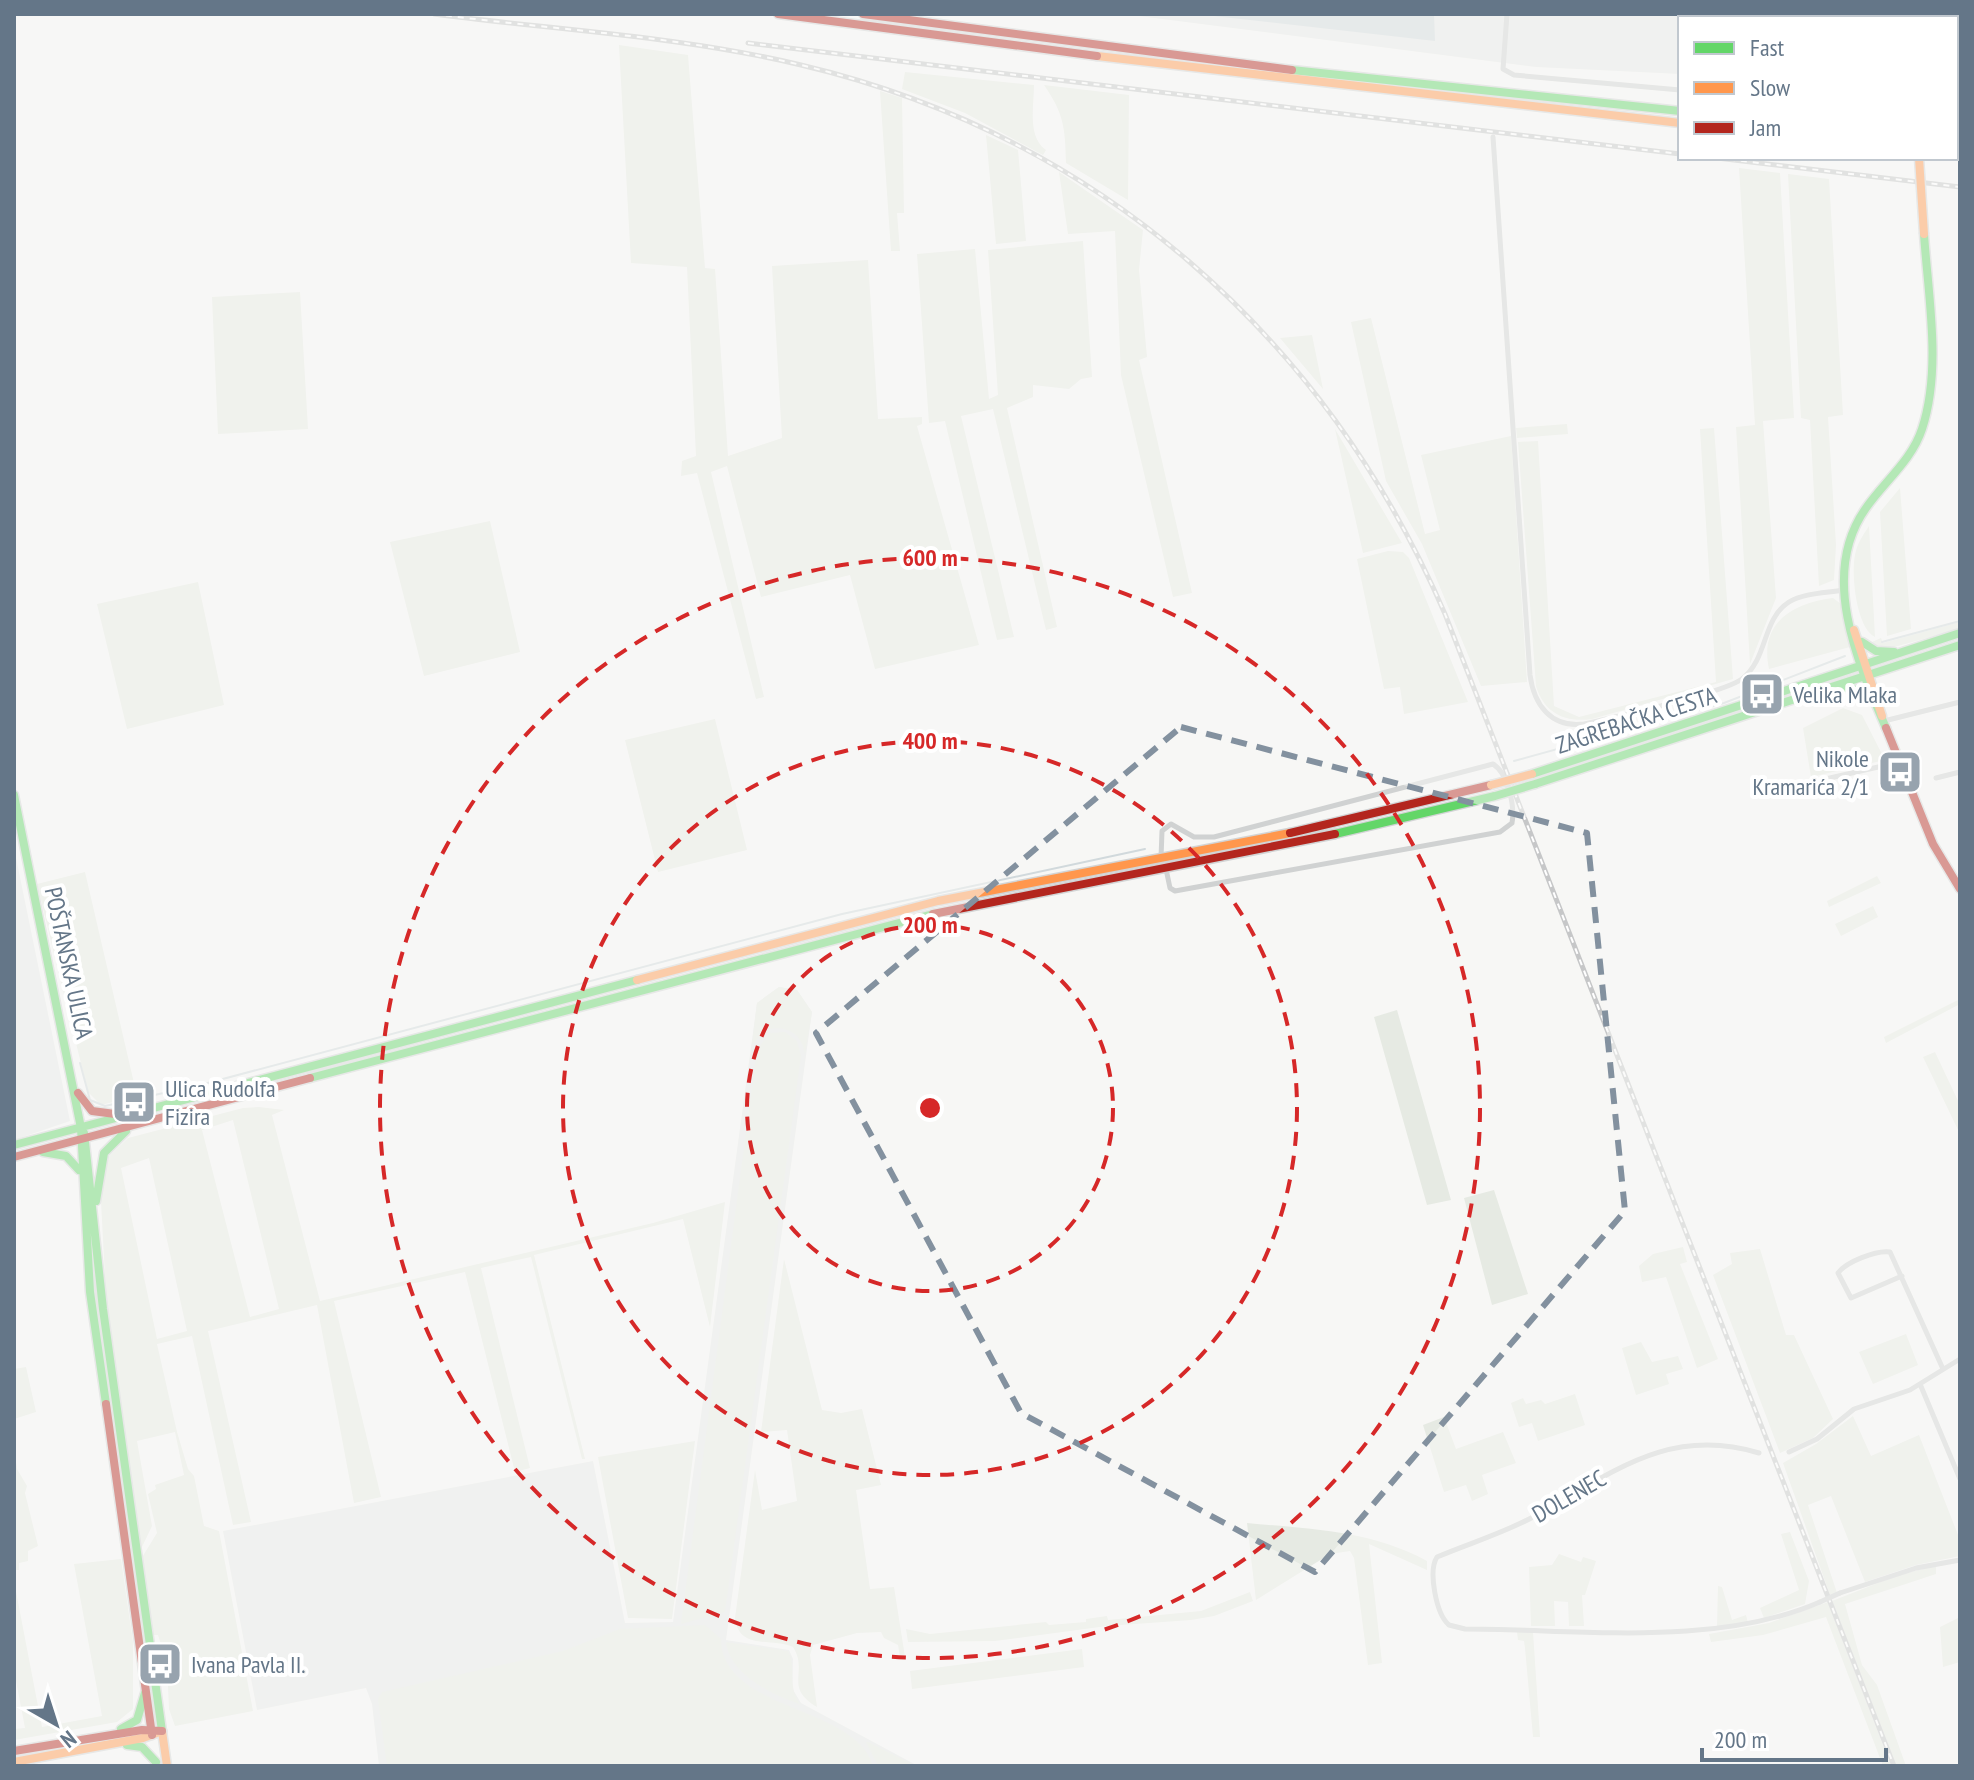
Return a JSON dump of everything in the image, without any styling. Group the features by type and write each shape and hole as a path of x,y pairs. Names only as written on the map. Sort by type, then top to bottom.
{"main road":[{"path":"778,14 1215,72 1678,123"},
{"path":"863,14 1216,62 1678,111"},
{"path":"1883,722 1874,706 1843,590 1843,560 1850,534 1862,512 1907,457 1925,420 1930,385 1919,160"},
{"path":"1852,626 1859,640 1863,665"},
{"name":"ZAGREBAČKA CESTA","path":"140,1113 880,915 1073,874 1321,827 1491,785 1687,726 1960,633"},
{"path":"1859,640 1876,651 1898,653"},
{"name":"ZAGREBAČKA CESTA","path":"14,1157 884,925 1322,838 1495,796 1960,645"},
{"path":"1866,675 1931,840 1960,889"},
{"path":"1835,686 1856,690 1874,706"},
{"name":"POŠTANSKA ULICA","path":"14,795 73,1081 82,1139"},
{"path":"73,1081 84,1103 97,1113 140,1113"},
{"path":"14,1145 140,1113"},
{"path":"92,1214 97,1168 103,1152 115,1138 142,1123"},
{"path":"82,1139 92,1307 156,1764"},
{"path":"82,1139 167,1766"},
{"path":"33,1152 66,1156 77,1166 82,1178"},
{"path":"98,1737 136,1721 145,1693"},
{"path":"14,1762 162,1731"},
{"path":"14,1751 98,1737 151,1733"},
{"path":"106,1745 139,1746 156,1764"}],"street":[{"path":"1507,14 1503,69 1514,75 1678,90"},
{"path":"1493,137 1530,675 1541,707 1556,721 1584,724 1734,684 1754,668 1772,623 1785,605 1797,599 1843,590"},
{"path":"1883,722 1960,702"},
{"path":"1808,783 1900,762"},
{"path":"1161,858 1162,831 1171,824 1194,837 1214,837 1489,765 1496,765 1502,772 1513,811 1512,823 1500,832 1175,891 1168,883 1166,869"},
{"path":"1936,778 1960,772"},
{"path":"1902,1276 1851,1298 1838,1273 1841,1268 1884,1250 1892,1254 1902,1276 1943,1369"},
{"path":"1789,1452 1817,1439 1854,1409 1893,1398 1960,1359"},
{"path":"1920,1384 1960,1479"},
{"name":"DOLENEC","path":"1759,1453 1718,1443 1694,1444 1647,1457 1598,1476 1523,1522 1437,1557 1433,1567 1446,1623 1465,1629 1712,1631 1768,1621 1900,1572 1960,1560"}],"highlighted area":[{"path":"1181,727 1587,833 1625,1211 1315,1572 1021,1413 816,1033"}],"shaded area":[{"path":"1123,14 1684,14 1678,16 1678,74 1536,67"},
{"path":"1196,14 1434,14 1435,41"},
{"path":"619,45 688,55 705,268 715,269 728,456 782,438 772,266 868,260 878,419 922,417 922,424 917,426 979,645 875,669 850,575 761,597 727,466 711,472 764,697 756,699 697,473 681,476 682,461 696,456 687,267 631,263"},
{"path":"905,72 1034,85 1034,129 1046,150 1043,155 965,113 902,89"},
{"path":"1044,85 1129,95 1128,200 1066,163 1062,121"},
{"path":"880,91 902,98 904,213 897,213 900,251 891,251"},
{"path":"986,135 1018,150 1026,241 996,244"},
{"path":"1739,168 1780,173 1794,418 1763,421 1776,598 1750,664 1736,427 1755,425"},
{"path":"1059,172 1143,230 1139,270 1147,357 1139,360 1192,593 1173,597 1121,375 1115,231 1068,234"},
{"path":"1788,174 1829,179 1843,415 1828,417 1836,545 1834,580 1819,586 1810,420 1801,418"},
{"path":"1083,241 1092,377 1081,379 1069,389 1033,385 1033,397 1007,408 1057,627 1046,630 993,409 961,416 1014,637 997,640 945,421 929,423 917,254 975,249 989,399 998,395 988,250"},
{"path":"300,292 308,429 218,434 212,297"},
{"path":"1371,318 1425,534 1440,530 1421,455 1511,436 1527,682 1481,686 1422,544 1386,481 1351,322"},
{"path":"1312,335 1323,389 1280,338"},
{"path":"1567,424 1568,434 1517,438 1516,428"},
{"path":"1714,428 1733,679 1592,719 1573,719 1557,714 1544,703 1536,686 1518,442 1538,441 1554,706 1579,717 1716,682 1700,429"},
{"path":"1335,429 1402,543 1363,553"},
{"path":"1900,488 1911,629 1887,636 1880,512"},
{"path":"490,521 520,652 424,676 390,542"},
{"path":"1869,526 1875,637 1863,623 1859,612 1854,575 1856,551"},
{"path":"1388,551 1403,552 1409,558 1468,702 1404,714 1400,687 1384,689 1357,559"},
{"path":"198,582 224,705 127,729 97,604"},
{"path":"1833,598 1841,604 1850,647 1769,669 1769,639 1782,618 1804,605"},
{"path":"1960,622 1960,629 1887,649 1874,648 1872,642 1881,638 1883,643"},
{"path":"1843,708 1862,715 1885,760 1811,777 1803,728"},
{"path":"715,719 747,850 658,872 625,740"},
{"path":"14,848 70,1121 14,1140"},
{"path":"85,872 137,1096 101,1105 88,1092 37,884"},
{"path":"1877,876 1881,883 1829,907 1827,901"},
{"path":"1873,906 1878,917 1841,936 1835,924"},
{"path":"779,987 797,990 812,1012 726,1640 789,1650 793,1659 792,1688 801,1703 918,1766 379,1766 372,1704 366,1688 257,1710 223,1531 593,1461 625,1623 673,1622 757,1003"},
{"path":"779,987 797,990 812,1012 805,1054 797,1036 782,1029 768,1029 752,1044 757,1003"},
{"path":"1960,999 1960,1004 1886,1043 1884,1037"},
{"path":"1397,1010 1451,1200 1427,1205 1374,1017"},
{"path":"785,1032 797,1041 801,1056 725,1612 681,1624 757,1049 770,1033"},
{"path":"1935,1052 1960,1105 1960,1134 1923,1057"},
{"path":"243,1108 284,1110 272,1115 320,1301 653,1223 725,1202 710,1327 683,1219 534,1255 585,1459 582,1459 531,1257 481,1268 530,1468 515,1472 465,1272 334,1301 381,1497 354,1503 317,1305 208,1331 251,1522 233,1525 192,1336 157,1344 177,1432 188,1469 194,1476 204,1526 219,1531 253,1711 175,1726 169,1709 167,1664 158,1635 152,1635 141,1559 157,1533 148,1494 156,1489 155,1485 184,1475 175,1432 137,1441 152,1526 141,1549 107,1315 100,1183 103,1162 128,1138","holes":["233,1120 279,1309 250,1317 202,1130","149,1158 187,1331 157,1339 121,1168"]},
{"path":"1494,1190 1528,1294 1492,1305 1464,1198"},
{"path":"1683,1247 1687,1262 1680,1264 1718,1359 1697,1368 1666,1277 1642,1282 1639,1266 1653,1254"},
{"path":"1760,1249 1786,1335 1794,1335 1833,1419 1813,1438 1780,1453 1713,1275 1732,1264 1730,1253"},
{"path":"784,1259 822,1410 841,1413 862,1409 881,1485 856,1490 870,1589 894,1587 905,1657 900,1657 898,1645 884,1638 881,1632 857,1633 813,1645 810,1655 817,1707 801,1693 799,1664 793,1647 749,1639 738,1628 735,1618 755,1470 762,1510 797,1501 787,1430 761,1432"},
{"path":"1906,1334 1918,1365 1873,1384 1859,1352"},
{"path":"1641,1342 1652,1362 1678,1356 1683,1369 1666,1374 1669,1384 1636,1395 1622,1348"},
{"path":"26,1367 36,1412 14,1419 14,1369"},
{"path":"1575,1394 1585,1425 1538,1441 1532,1423 1519,1427 1511,1403 1523,1398 1526,1404 1541,1400 1545,1404"},
{"path":"1853,1416 1871,1456 1919,1435 1960,1540 1960,1556 1916,1565 1865,1582 1831,1496 1808,1505 1837,1593 1830,1595 1783,1463 1816,1444"},
{"path":"1444,1417 1456,1449 1503,1432 1516,1463 1482,1475 1488,1494 1472,1501 1466,1485 1444,1492 1423,1425"},
{"path":"695,1441 672,1619 628,1618 598,1457"},
{"path":"14,1447 17,1469 27,1486 25,1493 38,1546 28,1551 28,1561 19,1563 19,1570 16,1570"},
{"path":"1247,1523 1316,1529 1361,1537 1427,1561 1427,1570 1369,1544 1382,1663 1368,1665 1354,1558 1350,1551 1330,1554 1256,1600"},
{"path":"1790,1532 1809,1581 1805,1604 1764,1618 1760,1608 1799,1590 1781,1534"},
{"path":"1559,1554 1581,1562 1583,1557 1596,1561 1585,1595 1582,1595 1584,1626 1569,1626 1568,1602 1554,1601 1555,1626 1531,1626 1529,1567 1552,1565"},
{"path":"121,1559 133,1642 133,1709 117,1722 14,1740 14,1729 25,1728 14,1670 14,1581 42,1727 102,1716 74,1564"},
{"path":"1936,1566 1936,1574 1845,1604 1862,1665 1877,1685 1906,1766 1896,1766 1832,1601 1901,1574"},
{"path":"1718,1586 1722,1587 1732,1620 1746,1615 1748,1623 1717,1627"},
{"path":"1250,1592 1253,1601 1214,1616 1191,1620 1107,1626 995,1641 908,1642 906,1629 930,1634 1046,1622 1049,1625 1086,1622 1086,1619 1107,1616 1108,1620 1201,1611"},
{"path":"1828,1602 1891,1766 1883,1766 1826,1617 1763,1635 1711,1642 1709,1634 1769,1623"},
{"path":"1960,1617 1960,1662 1943,1667 1940,1627"},
{"path":"705,1625 721,1639 727,1663 743,1681 765,1695 842,1731 862,1746 873,1766 387,1766 378,1699 382,1692 563,1651 620,1629"},
{"path":"1517,1632 1533,1632 1540,1737 1533,1737 1524,1641 1518,1640"},
{"path":"726,1642 788,1651 794,1691 800,1704 766,1689 744,1674 729,1654"},
{"path":"1082,1649 1084,1667 912,1689 910,1671"},
{"path":"868,1742 916,1766 878,1766"}],"waterway":[{"path":"1882,642 1960,621"},
{"path":"1514,761 1724,703 1845,656"},
{"path":"80,1063 90,1100 105,1106 204,1084 842,914 1145,849"}],"railway":[{"path":"434,14 618,35 756,55 909,97 1010,141 1103,196 1189,262 1267,337 1335,421 1395,513 1445,614 1894,1766"},
{"path":"748,43 1678,154"},
{"path":"1734,160 1960,187"}],"traffic: fast":[{"path":"1292,70 1678,111"},
{"path":"1886,728 1864,675 1848,618 1844,589 1845,561 1852,534 1866,508 1905,461 1922,429 1928,406 1932,332 1924,234"},
{"path":"1532,774 1960,633"},
{"path":"1862,642 1876,651 1894,652"},
{"path":"1535,784 1960,645"},
{"path":"1840,687 1856,690 1870,701"},
{"path":"1495,796 1535,784"},
{"path":"14,795 81,1128 90,1292 106,1404"},
{"path":"1335,834 1495,796"},
{"path":"310,1078 933,914"},
{"path":"14,1145 637,980"},
{"path":"96,1201 104,1153 126,1131"},
{"path":"84,1133 103,1309 162,1731"},
{"path":"43,1152 66,1156 79,1170"},
{"path":"121,1729 137,1720 145,1693"},
{"path":"127,1745 142,1747 156,1762"}],"traffic: slow":[{"path":"1097,56 1678,123"},
{"path":"1919,160 1924,234"},
{"path":"1854,630 1882,716"},
{"path":"1491,785 1532,774"},
{"path":"637,980 938,901 1290,833"},
{"path":"162,1731 167,1766"},
{"path":"14,1762 143,1738 162,1731"}],"traffic: jam":[{"path":"778,14 1097,56"},
{"path":"863,14 1292,70"},
{"path":"1886,728 1933,844 1960,889"},
{"path":"1290,833 1491,785"},
{"path":"933,914 1335,834"},
{"path":"14,1157 310,1078"},
{"path":"78,1093 92,1111 115,1114"},
{"path":"106,1404 152,1735"},
{"path":"14,1751 142,1730 162,1731"}],"place":[{"name":"Velika Mlaka","path":"1762,694"},
{"name":"Nikole Kramarića 2/1","path":"1900,772"},
{"name":"Ulica Rudolfa Fizira","path":"134,1102"},
{"name":"Ivana Pavla II.","path":"160,1664"}]}
